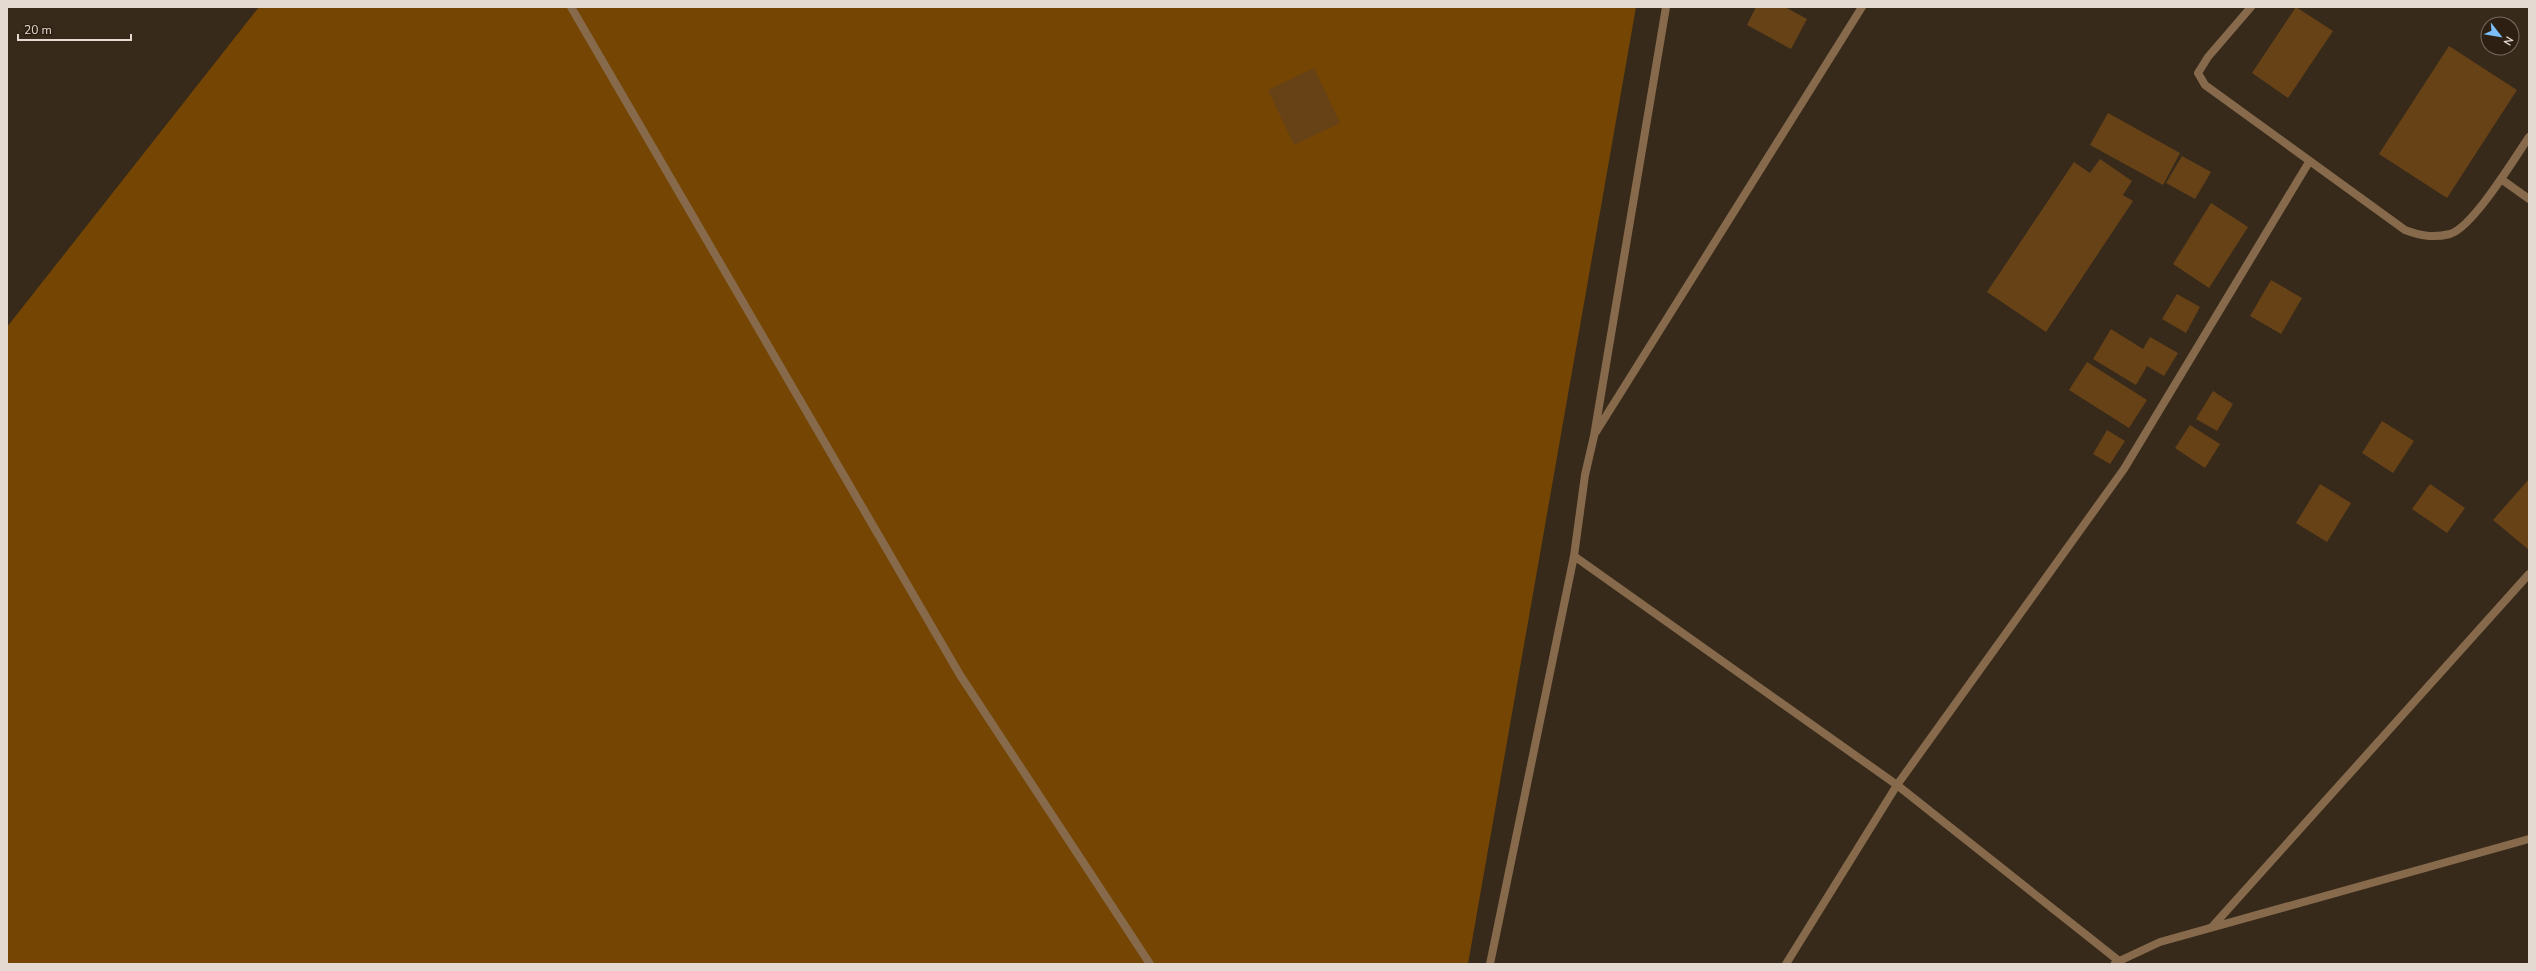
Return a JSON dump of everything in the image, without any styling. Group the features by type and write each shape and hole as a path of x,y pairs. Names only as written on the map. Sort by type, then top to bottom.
{"street":[{"path":"571,7 960,675 1150,964"},
{"path":"1490,964 1574,556 1585,475 1594,436 1666,7"},
{"path":"1594,436 1862,7"},
{"path":"2251,7 2208,57 2198,73 2205,85 2222,99 2405,230 2426,237 2452,233 2472,217 2501,179 2529,138"},
{"path":"1786,964 1897,785 2124,469 2309,162"},
{"path":"2501,179 2529,199"},
{"path":"1574,556 1897,785 2116,962 2160,942 2529,839"},
{"path":"2212,927 2529,574"}],"shaded area":[{"path":"259,7 1636,7 1468,964 7,964 7,327"}],"building":[{"path":"1756,7 1785,7 1807,19 1791,49 1747,25"},
{"path":"2296,7 2333,31 2288,98 2252,73"},
{"path":"2449,46 2517,90 2447,198 2379,154"},
{"path":"1314,68 1340,123 1294,145 1268,90"},
{"path":"2108,113 2180,153 2163,185 2090,145"},
{"path":"2182,156 2211,172 2195,199 2166,183"},
{"path":"2100,159 2132,181 2123,195 2133,201 2046,332 1987,292 2074,162 2090,173"},
{"path":"2211,203 2248,227 2209,288 2173,264"},
{"path":"2271,280 2302,298 2281,334 2250,316"},
{"path":"2177,294 2200,307 2186,333 2162,319"},
{"path":"2111,329 2143,349 2150,337 2178,353 2164,376 2147,366 2136,385 2093,359"},
{"path":"2087,362 2147,400 2129,428 2069,390"},
{"path":"2213,391 2233,404 2217,431 2196,419"},
{"path":"2382,421 2414,441 2393,473 2362,453"},
{"path":"2190,425 2220,444 2205,468 2175,448"},
{"path":"2107,430 2125,441 2110,464 2093,454"},
{"path":"2529,479 2529,550 2493,520"},
{"path":"2320,484 2351,503 2327,542 2296,523"},
{"path":"2430,484 2465,508 2447,533 2412,509"}]}
